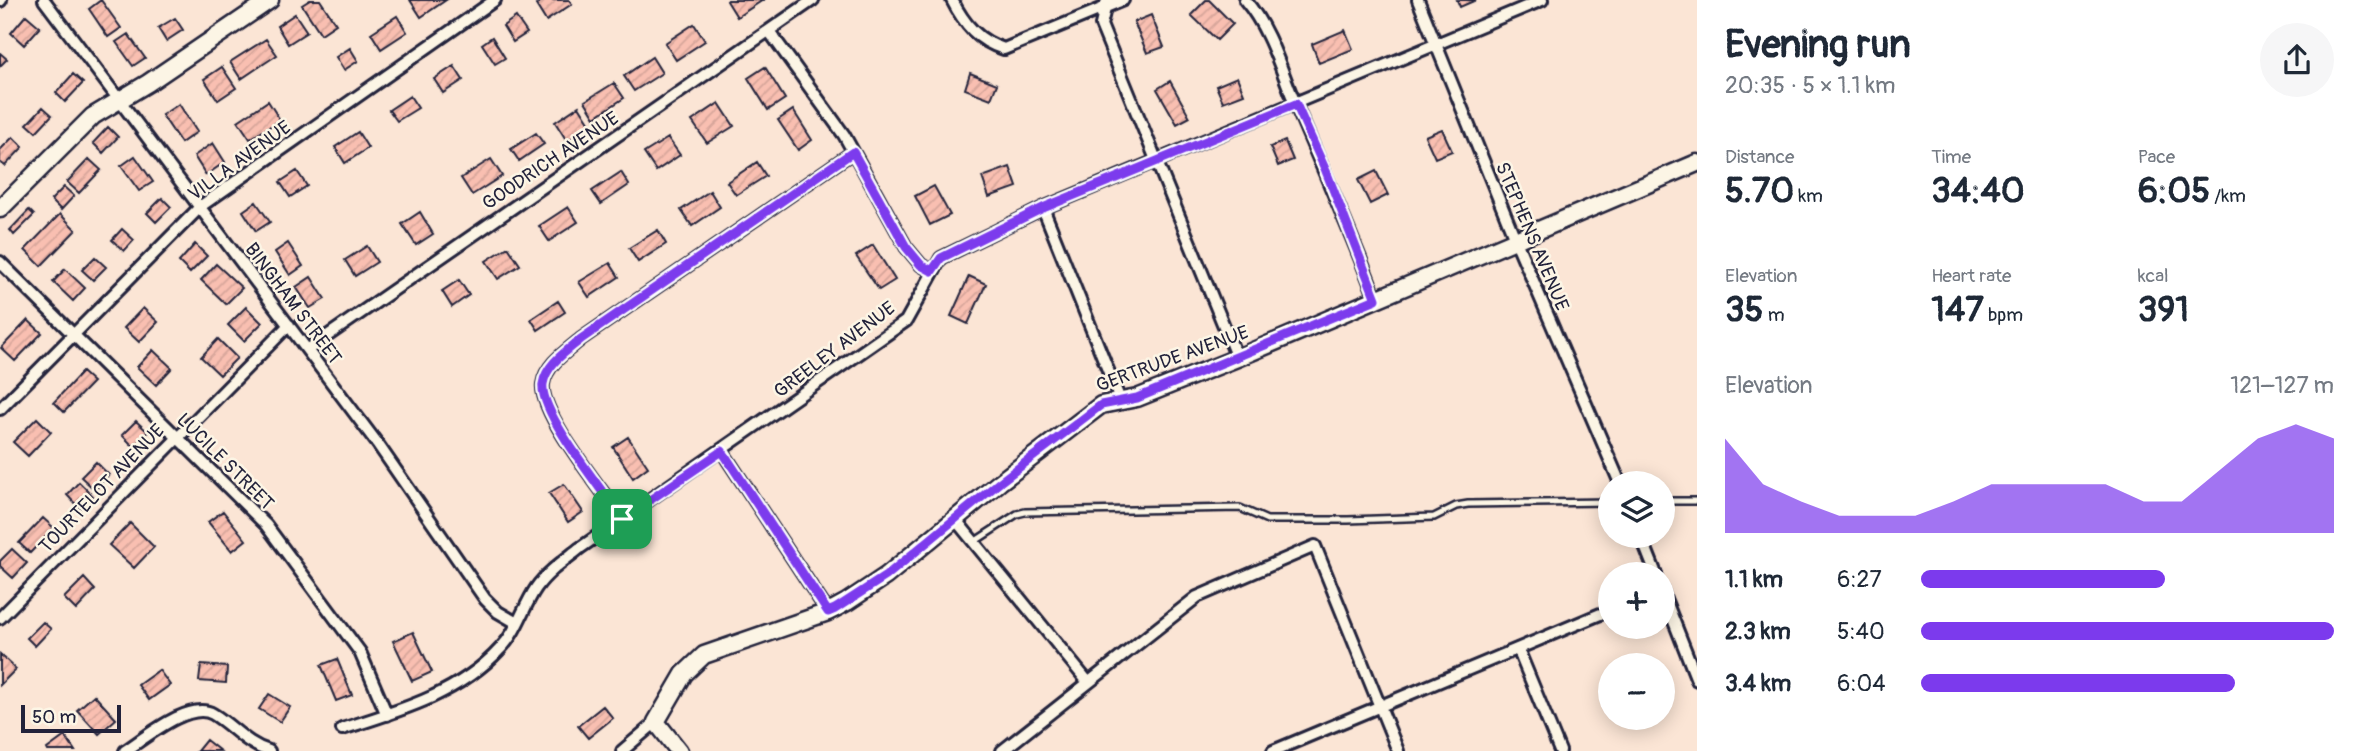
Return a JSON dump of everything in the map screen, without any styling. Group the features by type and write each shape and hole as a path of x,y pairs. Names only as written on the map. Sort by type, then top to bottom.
{"street":[{"name":"BINGHAM STREET","path":"44,0 377,443 485,599 498,612 517,623"},
{"name":"GOODRICH AVENUE","path":"307,350 813,0"},
{"path":"952,0 960,16 978,38 1004,49 1106,4 1123,0"},
{"path":"1245,0 1259,19 1326,171 1376,299"},
{"name":"STEPHENS AVENUE","path":"1418,0 1514,239 1615,471"},
{"name":"GREELEY AVENUE","path":"342,729 425,701 464,678 501,649 547,575 580,548 906,321 941,258 1043,208 1542,0"},
{"name":"VILLA AVENUE","path":"0,409 201,206 490,2"},
{"path":"0,209 93,116 262,3"},
{"path":"1106,4 1101,25 1237,358"},
{"path":"769,31 844,135 906,247 921,265 932,271"},
{"path":"622,519 552,419 544,399 543,383 555,360 581,339 853,152"},
{"name":"GERTRUDE AVENUE","path":"622,751 656,722 684,674 704,655 828,612 869,588 1101,405 1137,398 1237,358 1697,163"},
{"path":"1043,208 1120,400"},
{"name":"LUCILE STREET","path":"0,262 266,525 360,652 387,715"},
{"name":"TOURTELOT AVENUE","path":"0,618 289,325"},
{"path":"722,451 828,612"},
{"path":"955,519 1088,682"},
{"path":"1002,751 1201,594 1315,546 1398,751"},
{"path":"1273,751 1598,615"},
{"path":"1675,624 1697,680"},
{"path":"1518,649 1560,751"},
{"path":"125,751 184,714 195,711 211,712 248,742 268,751"},
{"path":"656,722 680,751"}],"lane":[{"path":"1675,501 1697,501"},
{"path":"974,542 1017,514 1025,512 1240,508 1267,520 1348,520 1434,517 1456,506 1468,504 1598,502"}],"building":[{"path":"101,0 121,28 108,37 89,9"},
{"path":"310,0 320,0 336,24 321,34 302,5"},
{"path":"410,0 446,0 421,17"},
{"path":"543,0 569,0 572,4 546,21 536,5"},
{"path":"728,0 763,0 737,17"},
{"path":"1206,0 1233,24 1217,40 1191,15"},
{"path":"1457,0 1476,0 1460,7"},
{"path":"295,14 307,32 288,44 277,26"},
{"path":"26,15 40,27 24,45 11,33"},
{"path":"1151,15 1164,47 1147,53 1134,22"},
{"path":"397,16 407,32 381,49 371,33"},
{"path":"516,17 527,33 513,42 503,26"},
{"path":"175,18 183,30 166,41 158,28"},
{"path":"694,24 705,41 676,60 665,43"},
{"path":"1345,30 1353,49 1319,63 1312,44"},
{"path":"128,34 145,58 133,66 116,42"},
{"path":"492,37 505,58 495,64 482,44"},
{"path":"266,39 277,55 241,79 230,62"},
{"path":"350,48 358,61 344,70 336,57"},
{"path":"0,53 7,59 0,66"},
{"path":"652,57 662,73 634,91 624,76"},
{"path":"454,66 463,80 443,93 434,79"},
{"path":"222,67 236,88 218,100 204,79"},
{"path":"765,67 785,99 768,110 748,78"},
{"path":"970,73 997,84 991,99 965,89"},
{"path":"73,74 83,83 65,102 56,93"},
{"path":"1237,77 1244,94 1223,102 1216,86"},
{"path":"1170,81 1190,117 1177,124 1157,89"},
{"path":"614,83 624,98 595,117 585,101"},
{"path":"410,96 418,108 397,121 389,110"},
{"path":"268,101 280,120 250,139 238,121"},
{"path":"719,103 734,126 707,143 692,121"},
{"path":"179,104 197,132 181,143 162,115"},
{"path":"579,106 591,125 567,141 555,122"},
{"path":"43,107 52,115 36,132 27,124"},
{"path":"793,110 812,140 798,150 778,120"},
{"path":"108,127 118,137 103,153 93,143"},
{"path":"1442,129 1452,151 1435,158 1425,136"},
{"path":"358,132 368,148 345,163 335,147"},
{"path":"536,133 544,144 519,161 511,149"},
{"path":"13,137 23,147 5,166 0,162 0,150"},
{"path":"668,138 680,155 656,171 644,153"},
{"path":"1285,141 1293,160 1278,166 1270,147"},
{"path":"213,143 225,162 206,175 194,156"},
{"path":"135,156 153,182 139,191 121,166"},
{"path":"89,159 101,170 79,193 67,182"},
{"path":"491,159 502,176 472,195 461,178"},
{"path":"757,162 766,176 736,195 727,182"},
{"path":"1010,167 1017,187 989,197 982,177"},
{"path":"297,171 307,186 290,197 280,182"},
{"path":"1376,171 1388,195 1370,204 1358,180"},
{"path":"621,172 629,185 601,204 592,191"},
{"path":"934,186 950,215 930,225 915,196"},
{"path":"64,187 74,196 61,210 51,200"},
{"path":"710,191 720,207 692,226 681,210"},
{"path":"162,198 171,207 156,222 147,213"},
{"path":"256,202 270,222 256,231 243,211"},
{"path":"568,207 578,222 549,241 539,226"},
{"path":"29,210 34,215 14,235 10,230"},
{"path":"420,212 433,234 416,245 402,224"},
{"path":"60,214 76,230 41,266 25,250"},
{"path":"122,229 134,240 124,251 112,240"},
{"path":"658,230 666,244 638,262 629,248"},
{"path":"288,243 303,266 290,275 275,252"},
{"path":"195,244 207,256 190,273 179,262"},
{"path":"873,245 895,280 879,290 856,256"},
{"path":"367,246 377,262 355,276 345,260"},
{"path":"508,247 520,265 498,279 486,261"},
{"path":"95,257 106,267 93,280 82,270"},
{"path":"610,263 619,277 589,297 579,282"},
{"path":"216,264 242,288 226,304 201,280"},
{"path":"65,269 85,288 73,301 53,282"},
{"path":"969,276 986,284 968,324 951,316"},
{"path":"311,277 325,299 310,308 296,287"},
{"path":"459,280 469,295 452,307 442,291"},
{"path":"558,301 565,312 538,330 531,319"},
{"path":"246,307 262,323 244,341 228,325"},
{"path":"143,308 158,322 139,342 124,328"},
{"path":"28,320 42,333 15,361 1,348"},
{"path":"218,339 237,358 220,375 201,357"},
{"path":"153,350 172,368 156,385 137,367"},
{"path":"82,372 93,382 64,412 54,402"},
{"path":"37,418 51,432 28,456 13,442"},
{"path":"136,421 148,432 134,447 122,435"},
{"path":"628,437 648,467 633,478 613,447"},
{"path":"96,462 109,475 95,490 81,477"},
{"path":"79,482 93,496 80,509 67,495"},
{"path":"564,484 583,512 568,522 549,493"},
{"path":"223,511 246,540 232,551 208,522"},
{"path":"43,518 54,528 30,553 19,543"},
{"path":"130,523 154,547 134,568 109,545"},
{"path":"12,549 27,563 13,578 0,566 0,561"},
{"path":"84,578 95,590 76,610 64,598"},
{"path":"43,622 51,629 35,646 27,638"},
{"path":"413,632 432,672 412,681 393,641"},
{"path":"0,654 16,669 0,685"},
{"path":"337,659 352,695 336,701 321,665"},
{"path":"201,665 227,667 226,683 199,681"},
{"path":"159,670 170,685 149,700 138,685"},
{"path":"269,694 290,707 280,722 259,709"},
{"path":"94,695 116,719 99,734 77,710"},
{"path":"603,706 613,718 588,738 578,726"},
{"path":"65,736 75,751 48,751 47,749"},
{"path":"206,740 220,751 197,751"}],"route":[{"path":"1296,104 1326,171 1376,299 1137,398 1101,405 1000,482 886,576 828,612 722,451 622,519 552,419 544,399 543,383 555,360 581,339 853,152 906,247 914,259 932,271 941,258 1043,208 1296,104"}]}
